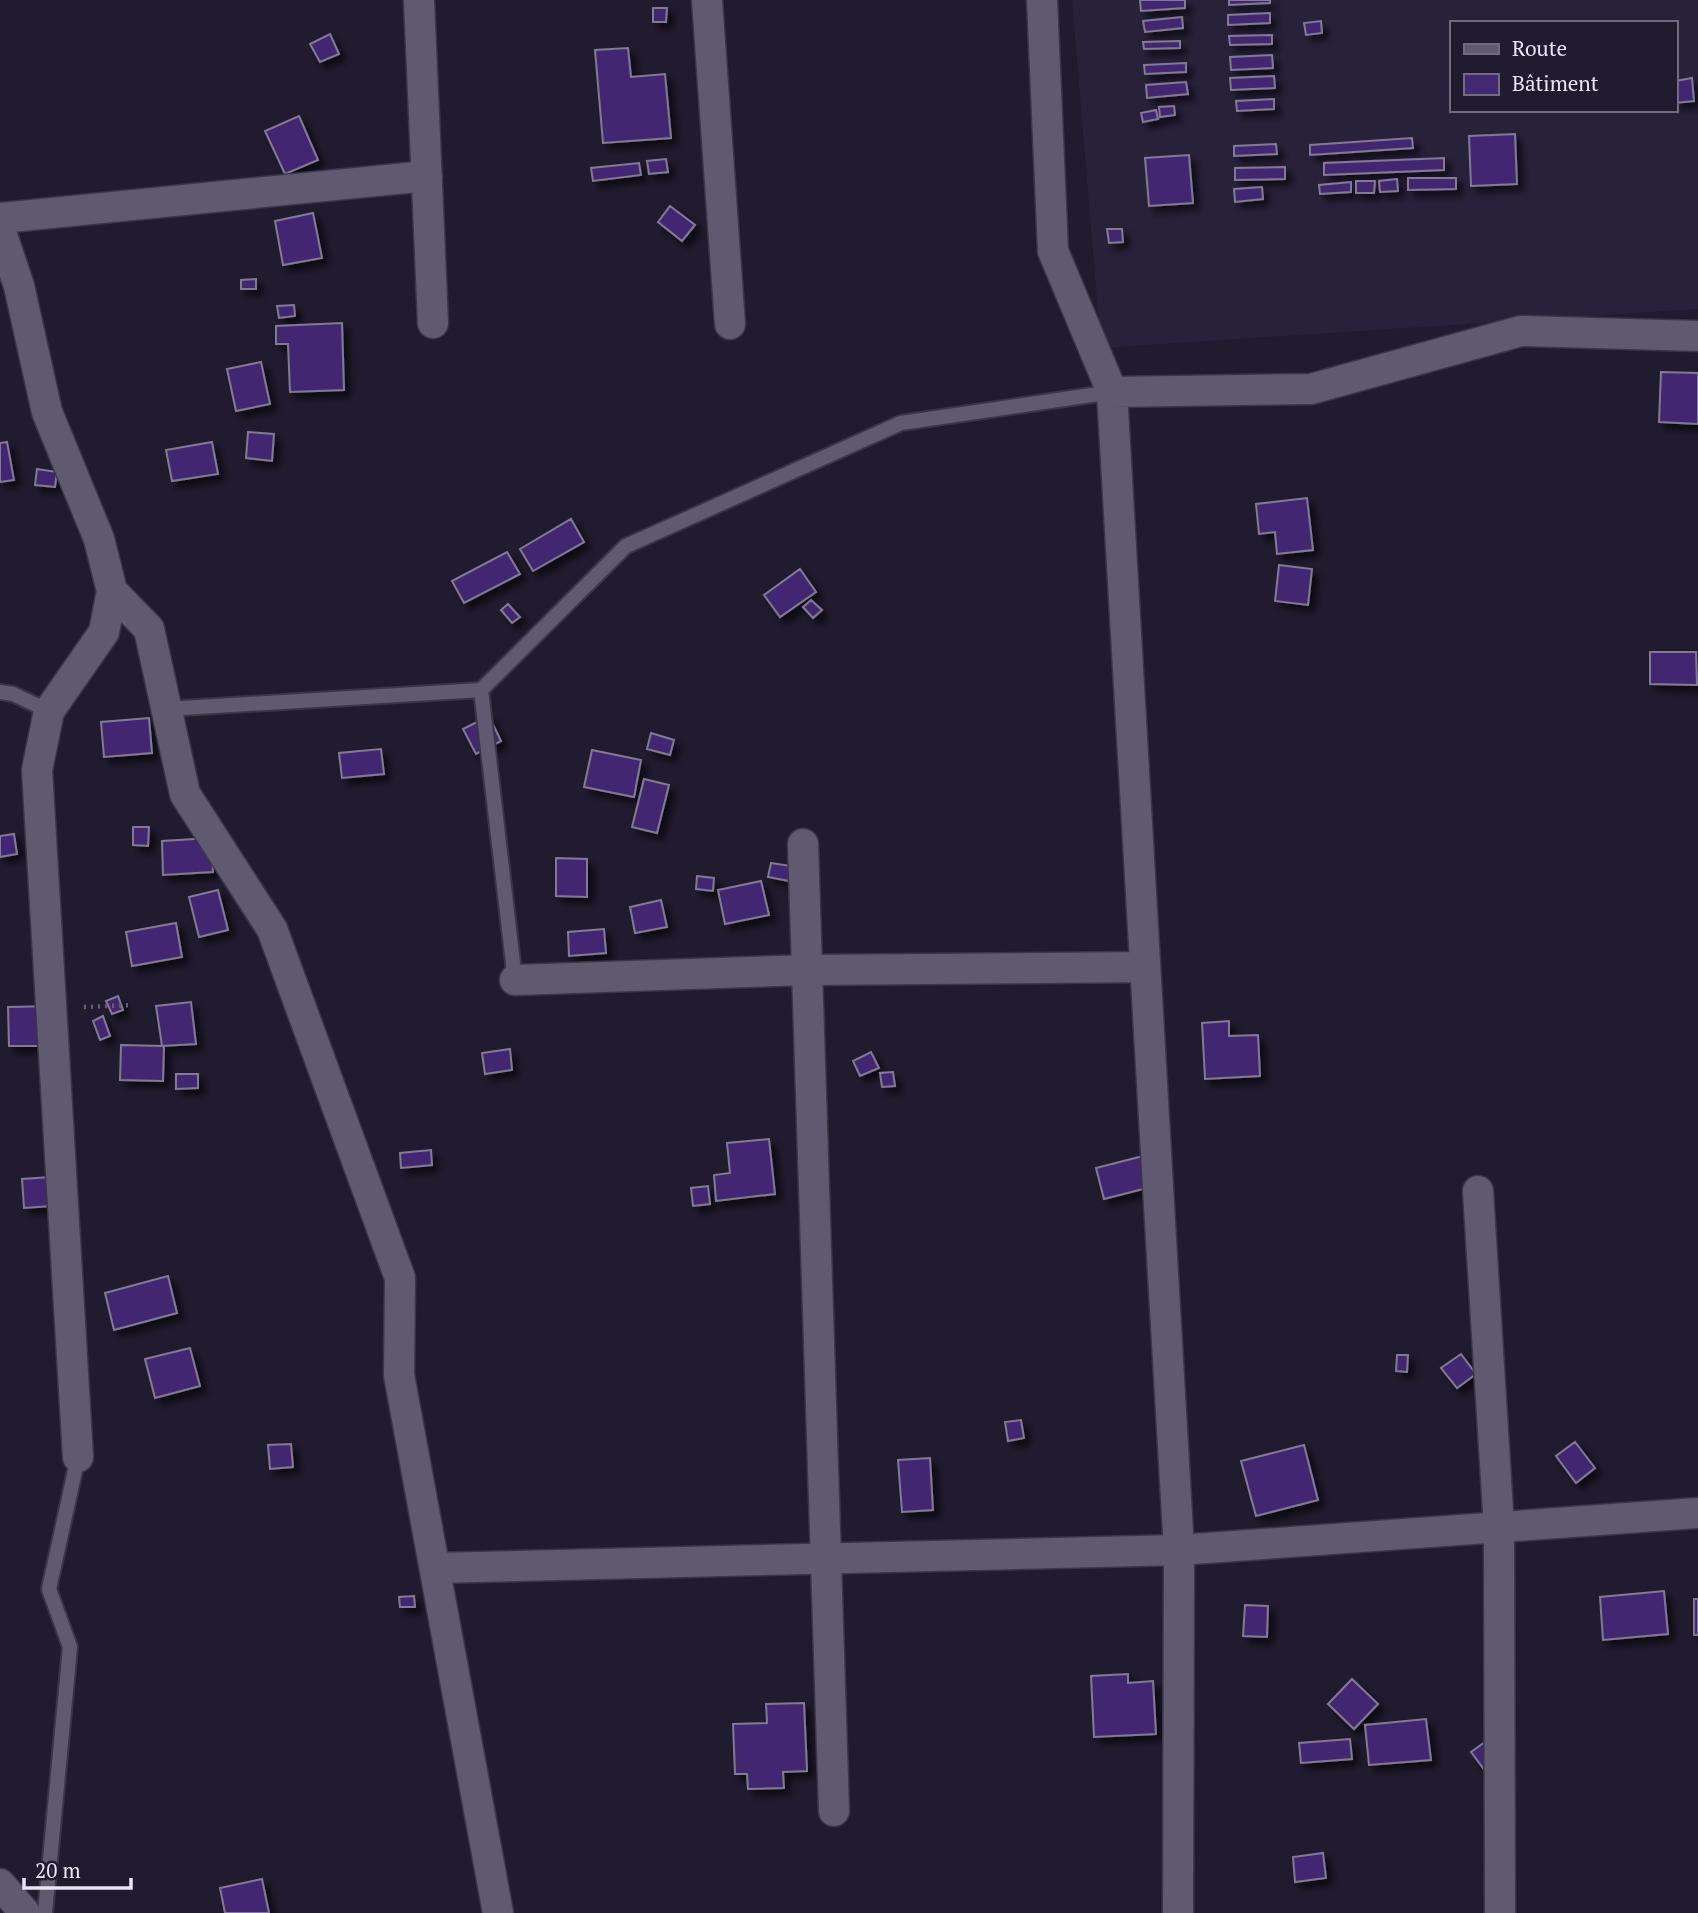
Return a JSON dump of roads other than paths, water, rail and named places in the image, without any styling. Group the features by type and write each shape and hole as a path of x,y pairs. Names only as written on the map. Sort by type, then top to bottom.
{"street":[{"path":"419,0 433,323"},
{"path":"707,0 730,324"},
{"path":"1042,0 1053,251 1112,392 1179,1550 1178,1913"},
{"path":"0,218 427,176"},
{"path":"0,229 19,286 47,412 99,538 112,592 104,632 49,711 37,770 78,1457"},
{"path":"1112,392 1311,389 1521,331 1698,336"},
{"path":"112,592 149,629 185,794 272,929 400,1278 399,1375 498,1913"},
{"path":"803,844 834,1811"},
{"path":"515,980 807,970 1145,967"},
{"path":"1479,1191 1499,1527 1500,1913"},
{"path":"435,1568 1179,1550 1698,1513"},
{"path":"0,1884 26,1913"}],"lane":[{"path":"166,709 481,690 626,546 901,423 1112,392"},
{"path":"481,690 515,980"},
{"path":"0,692 13,694 49,711"},
{"path":"45,1913 70,1647 49,1589 78,1457"}]}
